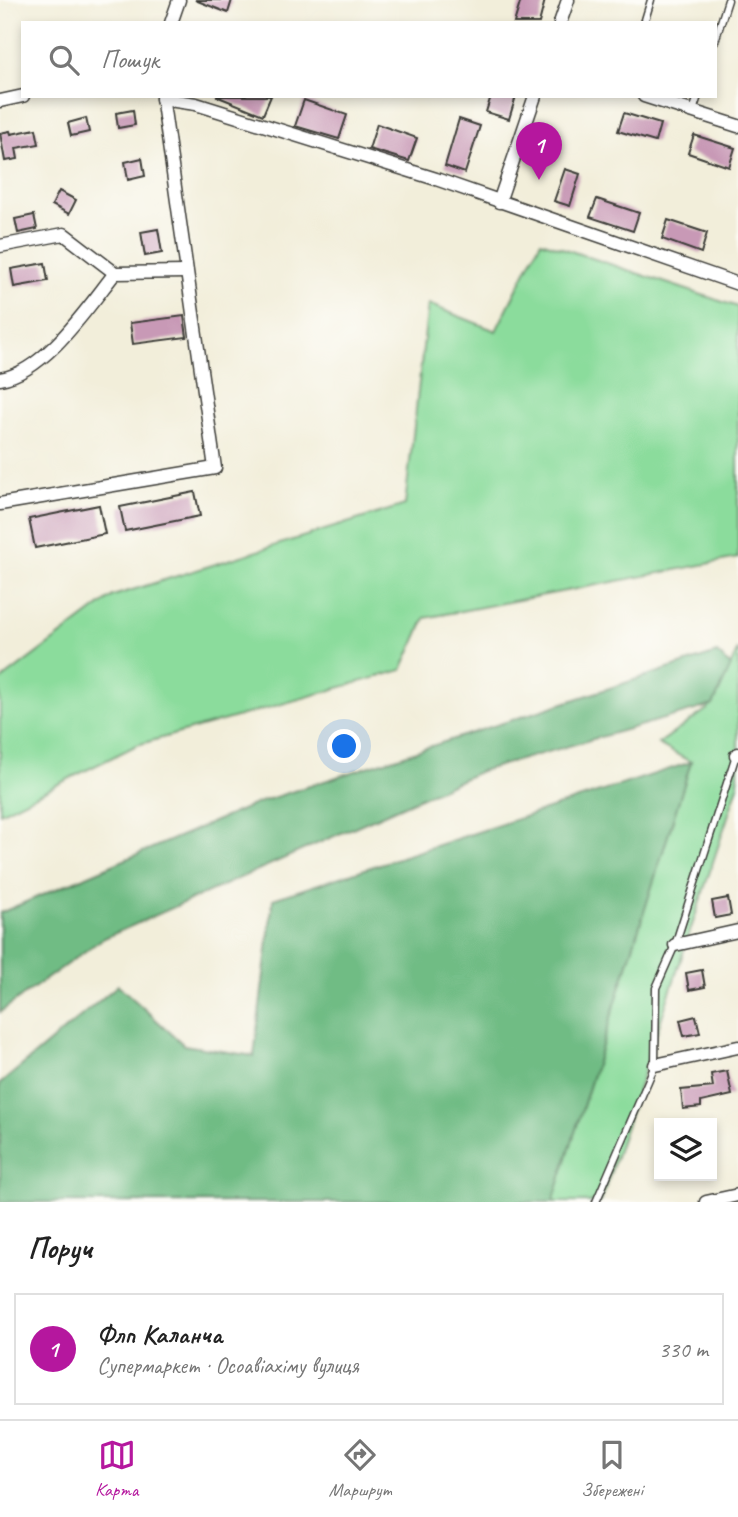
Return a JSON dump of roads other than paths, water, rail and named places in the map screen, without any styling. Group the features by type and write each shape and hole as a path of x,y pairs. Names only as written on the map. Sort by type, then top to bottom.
{"street":[{"path":"172,21 179,0"},
{"path":"561,21 568,0"},
{"path":"0,101 21,96"},
{"path":"0,504 215,468 162,98 196,104 436,179 738,284"},
{"path":"499,202 534,98"},
{"path":"651,98 738,126"},
{"path":"0,246 64,234 116,273 186,272"},
{"path":"0,379 10,377 55,348 116,273"},
{"path":"675,946 738,931"},
{"path":"655,1065 738,1047"},
{"path":"706,1202 738,1195"}],"lane":[{"path":"645,21 651,0"},
{"path":"717,35 728,0"},
{"path":"693,111 697,98"},
{"path":"596,1202 655,1065 656,988 675,946 737,755"}],"place":[{"name":"Флп Каланча","path":"539,180"}]}
